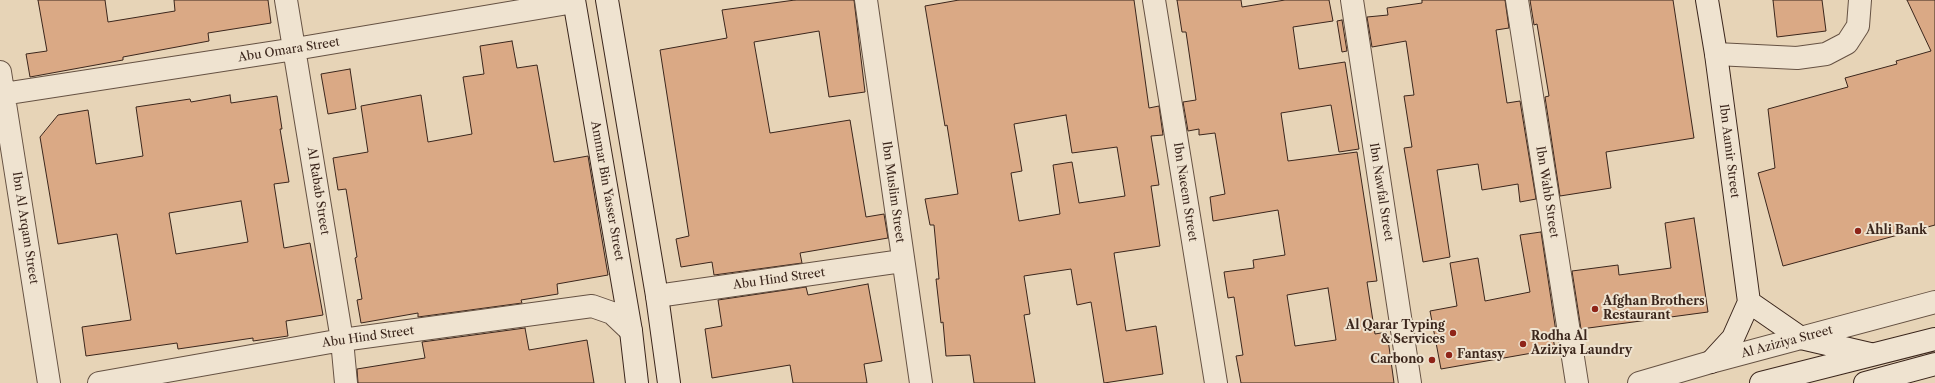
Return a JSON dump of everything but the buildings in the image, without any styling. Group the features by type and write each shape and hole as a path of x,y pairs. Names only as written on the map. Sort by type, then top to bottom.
{"street":[{"name":"Al Rabab Street","path":"286,0 342,340 346,383"},
{"path":"607,0 657,296 669,383"},
{"name":"Ibn Muslim Street","path":"866,0 902,261 921,383"},
{"name":"Ibn Naeem Street","path":"1154,0 1216,383"},
{"name":"Ibn Nawfal Street","path":"1352,0 1410,383"},
{"name":"Ibn Wahb Street","path":"1517,0 1577,383"},
{"name":"Ibn Aamir Street","path":"1707,0 1716,54 1749,302"},
{"path":"1716,54 1797,58 1826,54 1847,43 1851,38 1858,26 1860,0"},
{"name":"Abu Omara Street","path":"3,94 295,50 574,1"},
{"name":"Ammar Bin Yasser Street","path":"574,1 631,331 637,383"},
{"name":"Ibn Al Arqam Street","path":"0,72 49,383"},
{"name":"Abu Hind Street","path":"657,296 902,261"},
{"path":"1711,362 1732,338 1749,302 1801,338 1873,355"},
{"name":"Al Aziziya Street","path":"1639,383 1711,362 1935,302"},
{"name":"Abu Hind Street","path":"99,383 342,340 592,306 612,313 631,331"},
{"path":"1761,383 1935,339"},
{"path":"1874,382 1935,364"}],"place":[{"name":"Ahli Bank","path":"1858,231"},
{"name":"Afghan Brothers Restaurant","path":"1595,309"},
{"name":"Al Qarar Typing & Services","path":"1453,333"},
{"name":"Rodha Al Aziziya Laundry","path":"1523,344"},
{"name":"Fantasy","path":"1449,355"},
{"name":"Carbono","path":"1432,360"}]}
